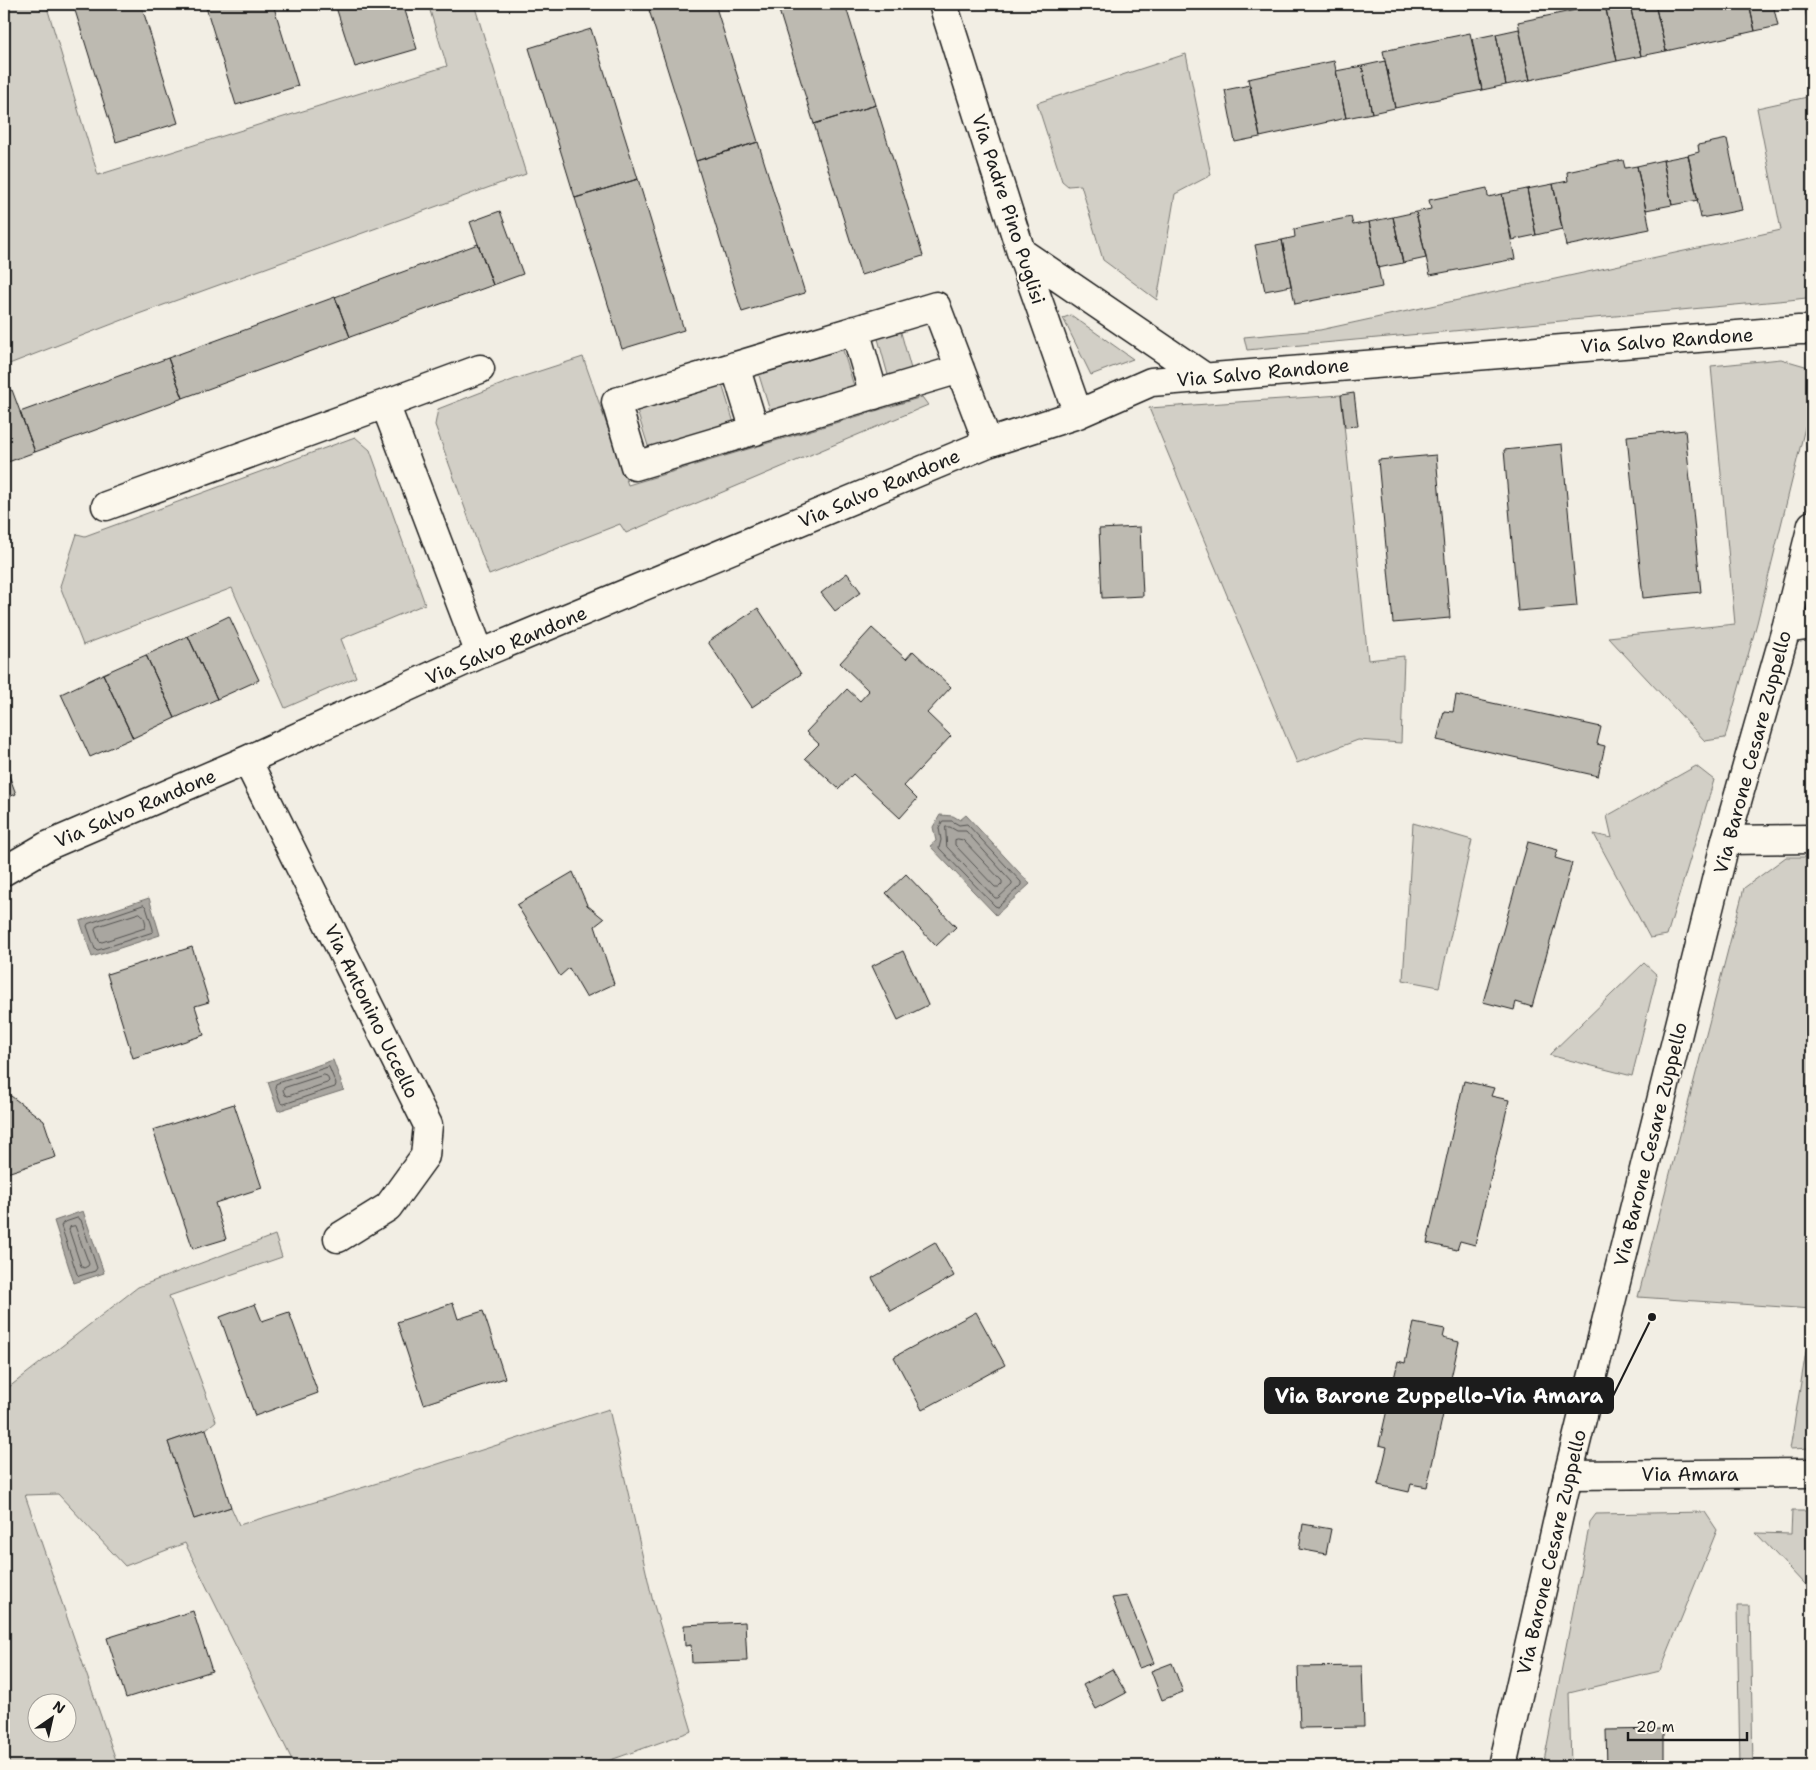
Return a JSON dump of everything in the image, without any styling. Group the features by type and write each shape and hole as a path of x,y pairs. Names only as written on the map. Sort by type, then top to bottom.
{"street":[{"name":"Via Padre Pino Puglisi","path":"943,4 1021,252 1078,414"},
{"path":"1021,252 1203,376"},
{"path":"960,369 635,466 616,402 936,306 960,369 988,443"},
{"path":"855,330 874,395"},
{"name":"Via Salvo Randone","path":"4,871 47,846 247,760 480,654 988,443 1078,414 1151,382 1203,376 1789,330 1812,330"},
{"path":"735,366 754,431"},
{"path":"106,506 480,369"},
{"path":"384,404 480,654"},
{"name":"Via Barone Cesare Zuppello","path":"1502,1766 1568,1475 1726,840 1786,629 1812,525"},
{"path":"1786,629 1812,625"},
{"name":"Via Antonino Uccello","path":"247,760 428,1125 425,1156 388,1207 338,1238"},
{"path":"1726,840 1812,839"},
{"name":"Via Amara","path":"1568,1475 1812,1473"}],"shaded area":[{"path":"4,4 46,4 98,175 447,66 428,4 474,4 526,174 133,316 4,366"},
{"path":"1804,4 1812,4 1812,46"},
{"path":"1186,54 1211,175 1175,194 1157,300 1103,260 1081,185 1068,186 1062,181 1037,103"},
{"path":"1812,96 1812,295 1806,298 1247,350 1244,337 1320,330 1781,230 1757,108"},
{"path":"1071,315 1133,359 1091,375 1063,318"},
{"path":"900,329 911,369 888,375 877,335"},
{"path":"842,347 854,386 770,411 758,372"},
{"path":"583,357 628,485 922,397 928,405 626,533 620,524 489,575 435,425 438,409 515,379"},
{"path":"1781,359 1812,368 1812,399 1757,623 1725,738 1705,741 1608,637 1735,624 1711,366"},
{"path":"722,384 734,423 649,449 637,411"},
{"path":"1341,395 1368,660 1404,656 1401,743 1358,740 1297,763 1149,408"},
{"path":"355,437 370,450 425,604 341,639 356,677 285,708 232,588 83,645 60,586 77,534 85,536"},
{"path":"1696,766 1714,780 1667,935 1650,938 1594,834 1612,838 1607,816"},
{"path":"1413,823 1472,840 1439,987 1403,980"},
{"path":"1786,857 1812,857 1812,1309 1638,1297 1744,888"},
{"path":"1644,963 1657,975 1632,1076 1549,1055"},
{"path":"275,1235 282,1257 169,1296 216,1421 206,1429 168,1442 194,1519 231,1507 239,1525 404,1475 609,1409 653,1602 692,1731 594,1766 295,1766 185,1543 125,1566 58,1494 25,1495 118,1766 4,1766 4,1391 138,1287"},
{"path":"1812,1315 1812,1448 1790,1449"},
{"path":"1792,1511 1812,1511 1812,1586 1805,1585 1756,1533 1791,1534"},
{"path":"1705,1512 1717,1530 1660,1671 1569,1693 1571,1766 1543,1766 1590,1522 1596,1514"},
{"path":"1737,1606 1750,1606 1753,1766 1740,1766"}],"water":[{"path":"940,815 953,816 960,820 966,815 1030,884 996,915 930,846 936,841 933,827"},
{"path":"149,898 160,935 92,957 80,921"},
{"path":"333,1060 344,1090 278,1111 268,1082"},
{"path":"83,1211 104,1273 74,1283 54,1221"}],"building":[{"path":"73,4 141,4 178,123 116,142"},
{"path":"205,4 273,4 298,86 236,105"},
{"path":"335,4 403,4 417,49 355,67"},
{"path":"670,4 715,4 758,142 696,161 649,10"},
{"path":"777,4 845,4 876,105 814,124"},
{"path":"1605,4 1617,61 1530,80 1518,22"},
{"path":"1655,4 1666,51 1641,56 1630,5"},
{"path":"1655,4 1749,4 1755,31 1666,51"},
{"path":"1749,4 1773,4 1778,26 1755,31"},
{"path":"1630,5 1641,56 1617,61 1606,10"},
{"path":"591,29 638,179 575,198 529,48"},
{"path":"1519,29 1530,80 1506,85 1496,34"},
{"path":"1470,33 1482,90 1395,108 1383,51"},
{"path":"1496,34 1506,85 1482,90 1472,39"},
{"path":"1334,61 1346,118 1260,137 1248,79"},
{"path":"1385,61 1395,108 1372,113 1362,66"},
{"path":"1362,66 1372,113 1346,118 1336,71"},
{"path":"1250,85 1260,137 1235,142 1225,90"},
{"path":"876,105 923,256 861,275 814,124"},
{"path":"1727,139 1742,210 1701,218 1688,155 1699,152 1698,145"},
{"path":"758,142 805,293 742,312 696,161"},
{"path":"1688,155 1698,200 1672,205 1663,160"},
{"path":"1623,160 1625,168 1637,166 1650,229 1566,246 1553,184 1568,181 1567,172"},
{"path":"1663,160 1672,205 1646,210 1637,166"},
{"path":"638,179 684,330 622,349 575,198"},
{"path":"1553,184 1562,229 1536,235 1527,189"},
{"path":"1487,188 1488,197 1502,194 1515,259 1430,275 1416,212 1431,209 1429,200"},
{"path":"1527,189 1536,235 1512,240 1502,194"},
{"path":"500,211 523,274 493,285 470,222"},
{"path":"1416,212 1426,258 1403,263 1393,217"},
{"path":"1351,217 1353,225 1369,222 1382,287 1295,304 1282,240 1295,237 1294,229"},
{"path":"1393,217 1403,263 1378,268 1369,222"},
{"path":"1282,240 1291,286 1265,291 1255,245"},
{"path":"478,244 493,285 350,337 335,297"},
{"path":"335,297 350,337 183,398 168,358"},
{"path":"168,358 183,398 35,452 20,412"},
{"path":"12,390 35,452 8,462 4,451 4,393"},
{"path":"1354,393 1358,426 1345,427 1341,395"},
{"path":"1685,430 1701,592 1643,598 1627,436"},
{"path":"1562,444 1577,606 1518,611 1504,450"},
{"path":"1436,455 1450,618 1393,623 1378,460"},
{"path":"4,514 11,517 4,539"},
{"path":"1140,527 1143,596 1102,598 1099,529"},
{"path":"847,573 861,592 835,611 821,593"},
{"path":"758,608 801,674 752,707 708,642"},
{"path":"229,616 259,680 217,699 188,636"},
{"path":"872,628 906,659 913,651 951,687 927,713 951,736 904,786 917,799 900,818 853,774 839,789 805,758 819,744 806,732 847,689 860,701 869,691 840,663"},
{"path":"188,636 217,699 175,718 146,655"},
{"path":"146,655 175,718 133,738 103,674"},
{"path":"103,674 133,738 90,757 61,694"},
{"path":"1456,695 1601,727 1597,744 1605,746 1598,776 1437,740 1444,711 1453,712"},
{"path":"4,762 16,794 4,799"},
{"path":"1528,842 1558,850 1555,858 1572,863 1532,1007 1516,1002 1514,1010 1483,1002"},
{"path":"573,872 587,905 604,919 595,926 614,984 586,997 569,968 560,976 517,905"},
{"path":"906,874 956,927 936,946 886,893"},
{"path":"192,947 209,1002 195,1006 204,1035 133,1058 107,974"},
{"path":"903,951 928,1005 898,1020 872,966"},
{"path":"1464,1081 1494,1088 1491,1096 1509,1100 1475,1245 1460,1241 1457,1250 1427,1243"},
{"path":"11,1096 44,1121 56,1157 4,1174 4,1098"},
{"path":"234,1104 262,1188 215,1203 226,1239 193,1249 153,1130"},
{"path":"935,1242 954,1276 891,1311 872,1278"},
{"path":"453,1303 458,1319 483,1311 505,1378 424,1404 397,1322"},
{"path":"255,1304 262,1321 289,1312 318,1393 255,1416 220,1317"},
{"path":"976,1312 1005,1365 922,1410 894,1357"},
{"path":"1414,1323 1445,1329 1443,1338 1459,1342 1427,1487 1411,1484 1409,1492 1378,1485 1387,1447 1379,1445 1398,1361 1405,1363"},
{"path":"206,1429 231,1507 194,1519 168,1442"},
{"path":"1303,1524 1331,1529 1326,1554 1299,1549"},
{"path":"1127,1596 1154,1663 1139,1668 1112,1598"},
{"path":"193,1611 212,1671 126,1698 107,1638"},
{"path":"745,1622 747,1661 692,1663 691,1645 685,1646 684,1625"},
{"path":"1172,1663 1183,1692 1162,1700 1151,1671"},
{"path":"1362,1666 1364,1727 1300,1728 1298,1667"},
{"path":"1112,1669 1126,1693 1096,1709 1083,1685"},
{"path":"1664,1729 1664,1764 1673,1764 1673,1766 1607,1766 1606,1730"}],"place":[{"name":"Via Barone Zuppello-Via Amara","path":"1652,1317"}]}
